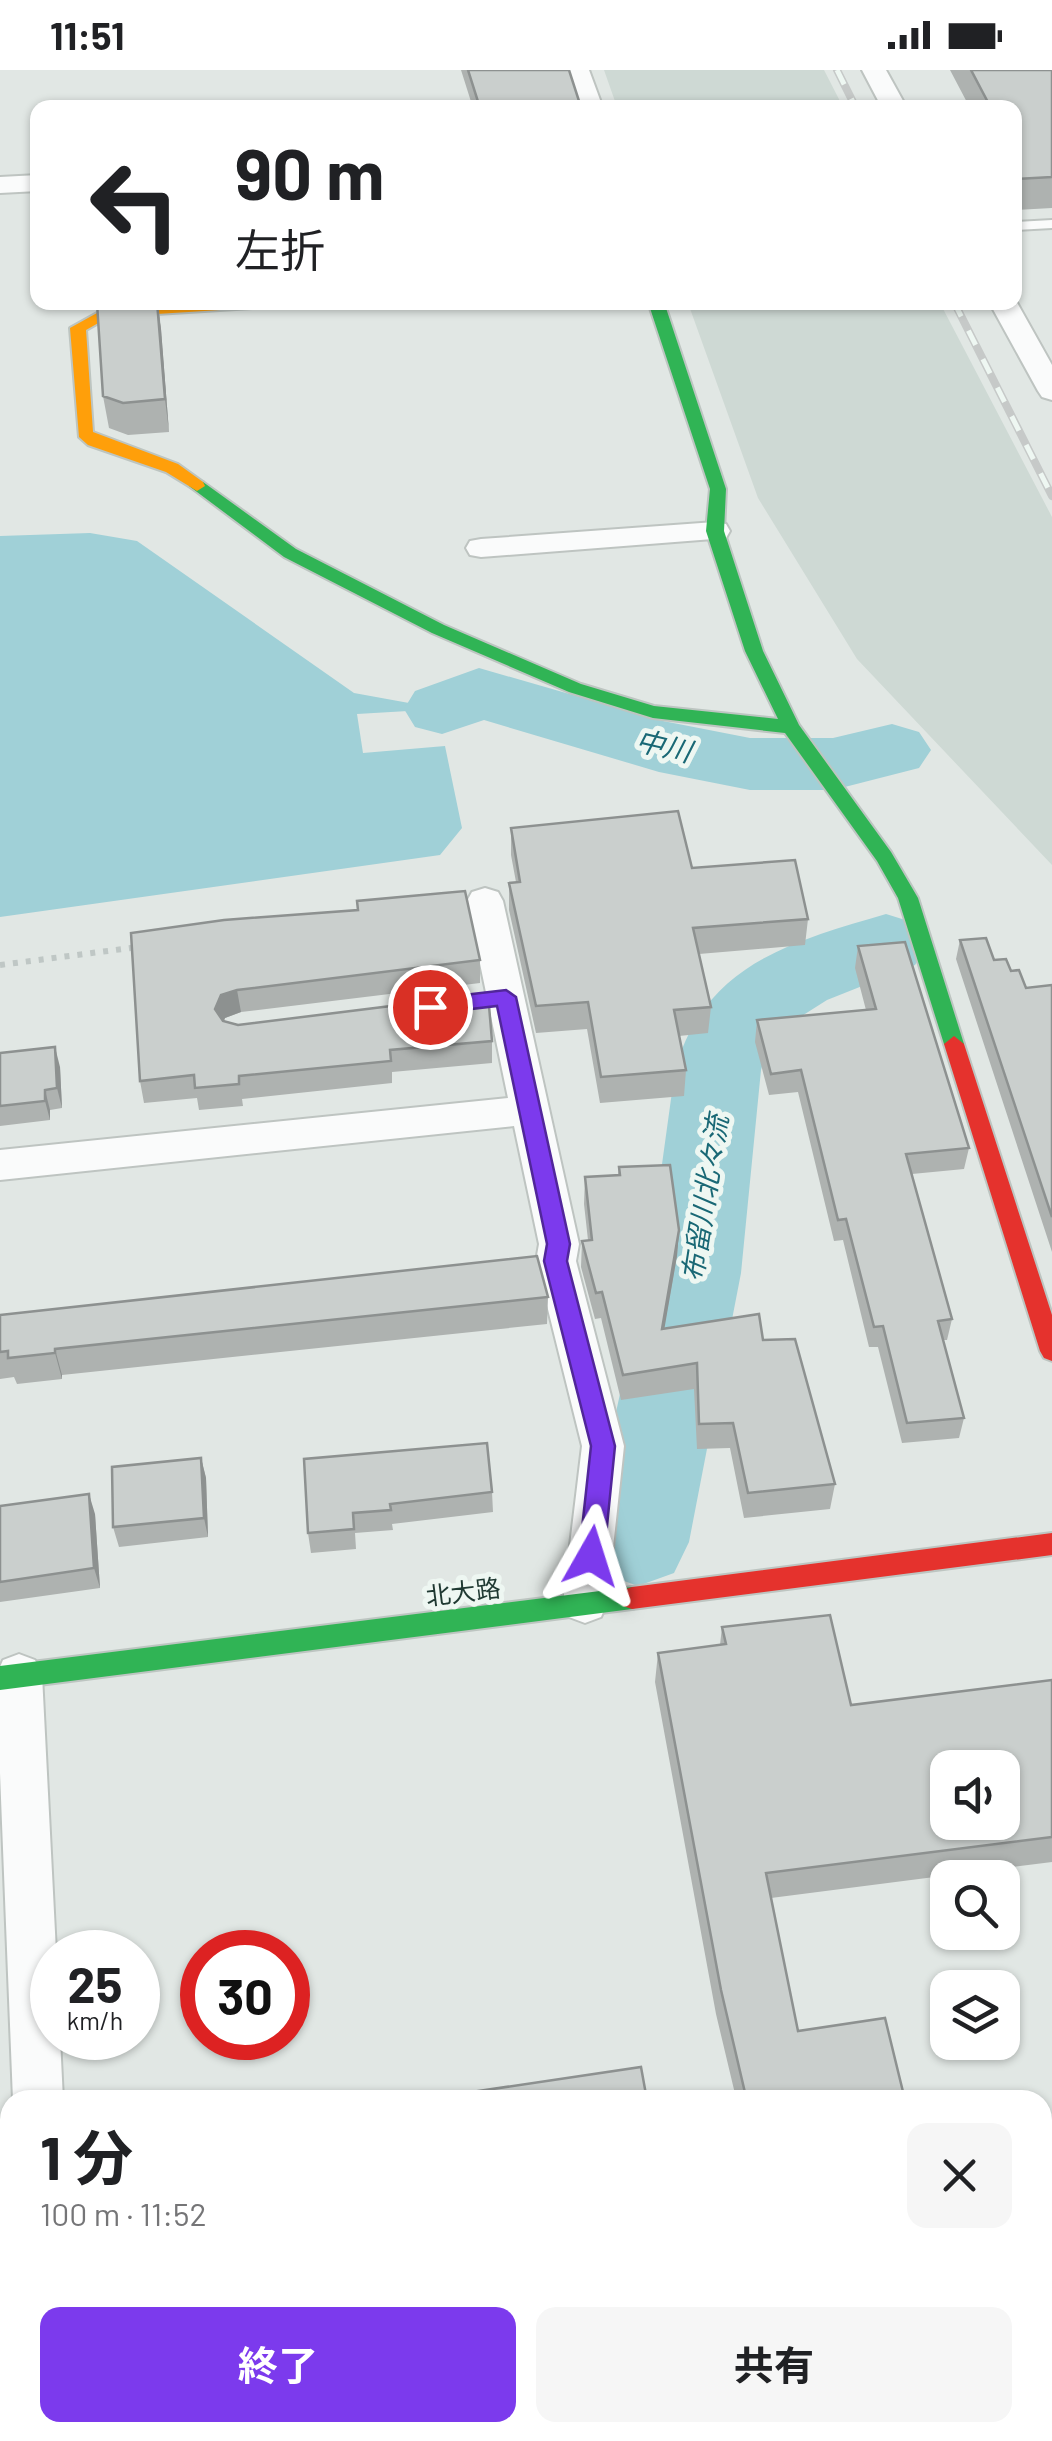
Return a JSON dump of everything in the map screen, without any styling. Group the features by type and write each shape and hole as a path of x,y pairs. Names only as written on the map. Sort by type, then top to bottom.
{"street":[{"path":"577,70 588,100"},
{"path":"874,70 891,100"},
{"path":"0,185 30,183"},
{"path":"159,310 106,314 78,328 85,434 94,442 172,468 290,553 438,629 575,688 653,712 791,727"},
{"path":"659,310 718,489 715,532 754,652 791,727 908,898 1052,1350"},
{"path":"1007,310 1052,391"},
{"path":"481,548 715,532"},
{"path":"485,901 487,1000 530,1110 559,1244 536,1263 603,1446 585,1603"},
{"path":"0,1165 530,1110"},
{"name":"北大路","path":"10,1676 1052,1544"},
{"path":"10,1676 37,2090"}],"lane":[{"path":"1022,226 1052,224"}],"path":[{"path":"0,965 156,945"}],"shaded area":[{"path":"604,70 824,70 839,100 615,100"},
{"path":"691,310 944,310 1052,517 1052,865 857,659 758,498"}],"water":[{"path":"90,533 137,541 354,693 442,709 357,714 363,753 445,746 462,828 440,855 0,917 0,536"}],"building":[{"path":"468,70 569,70 579,100 477,100"},
{"path":"971,70 1052,70 1052,177 1022,179 1022,100 987,100"},
{"path":"97,310 158,310 165,399 123,403 103,396"},
{"path":"678,811 692,868 795,860 808,919 693,928 711,1007 674,1010 686,1070 601,1077 588,1002 536,1006 509,883 520,882 511,828"},
{"path":"465,891 480,960 237,990 221,995 215,1009 223,1021 238,1025 488,994 492,1041 390,1050 391,1061 239,1076 239,1084 195,1088 194,1075 140,1081 131,933 224,920 358,910 357,901"},
{"path":"986,938 994,960 1006,959 1011,971 1019,970 1026,988 1052,985 1052,1217 960,940"},
{"path":"905,942 969,1148 906,1154 952,1319 938,1321 964,1418 907,1423 883,1326 874,1327 846,1219 838,1220 801,1070 771,1074 757,1020 876,1009 858,946"},
{"path":"55,1047 57,1088 45,1090 45,1101 0,1106 0,1053"},
{"path":"670,1165 679,1230 662,1329 759,1314 763,1340 795,1339 835,1484 748,1493 733,1423 699,1424 697,1363 623,1375 602,1292 596,1293 582,1241 592,1240 585,1177 620,1175 619,1167"},
{"path":"537,1256 548,1297 55,1349 55,1353 8,1358 8,1351 0,1352 0,1315"},
{"path":"487,1443 492,1492 390,1504 391,1510 353,1513 354,1529 308,1533 304,1459"},
{"path":"201,1458 204,1518 113,1527 112,1467"},
{"path":"89,1494 94,1568 0,1582 0,1506"},
{"path":"830,1615 851,1705 1052,1680 1052,1837 766,1873 798,2031 885,2018 903,2090 744,2090 721,1990 658,1653 726,1644 722,1627"},
{"path":"641,2067 645,2090 486,2090"}],"waterway":[{"name":"中川","path":"442,709 479,693 659,746 750,764 833,764 892,750"},
{"name":"布留川北々流","path":"638,1542 694,1273 718,1070 727,1039 739,1021 775,990 820,967 886,944"}],"railway":[{"path":"837,70 852,100"},
{"path":"958,310 1052,496"}],"traffic: fast":[{"path":"659,310 718,489 715,531 754,651 791,727 884,857 908,898 954,1044"},
{"path":"197,486 290,553 438,629 575,688 653,712 791,727"},
{"path":"0,1678 632,1598"}],"traffic: slow":[{"path":"150,310 106,313 78,328 85,434 94,441 172,468 197,486"}],"traffic: jam":[{"path":"954,1044 1052,1351"},
{"path":"632,1598 1052,1544"}],"route":[{"path":"430,1007 506,997 559,1244 556,1261 603,1446 591,1556"}]}
